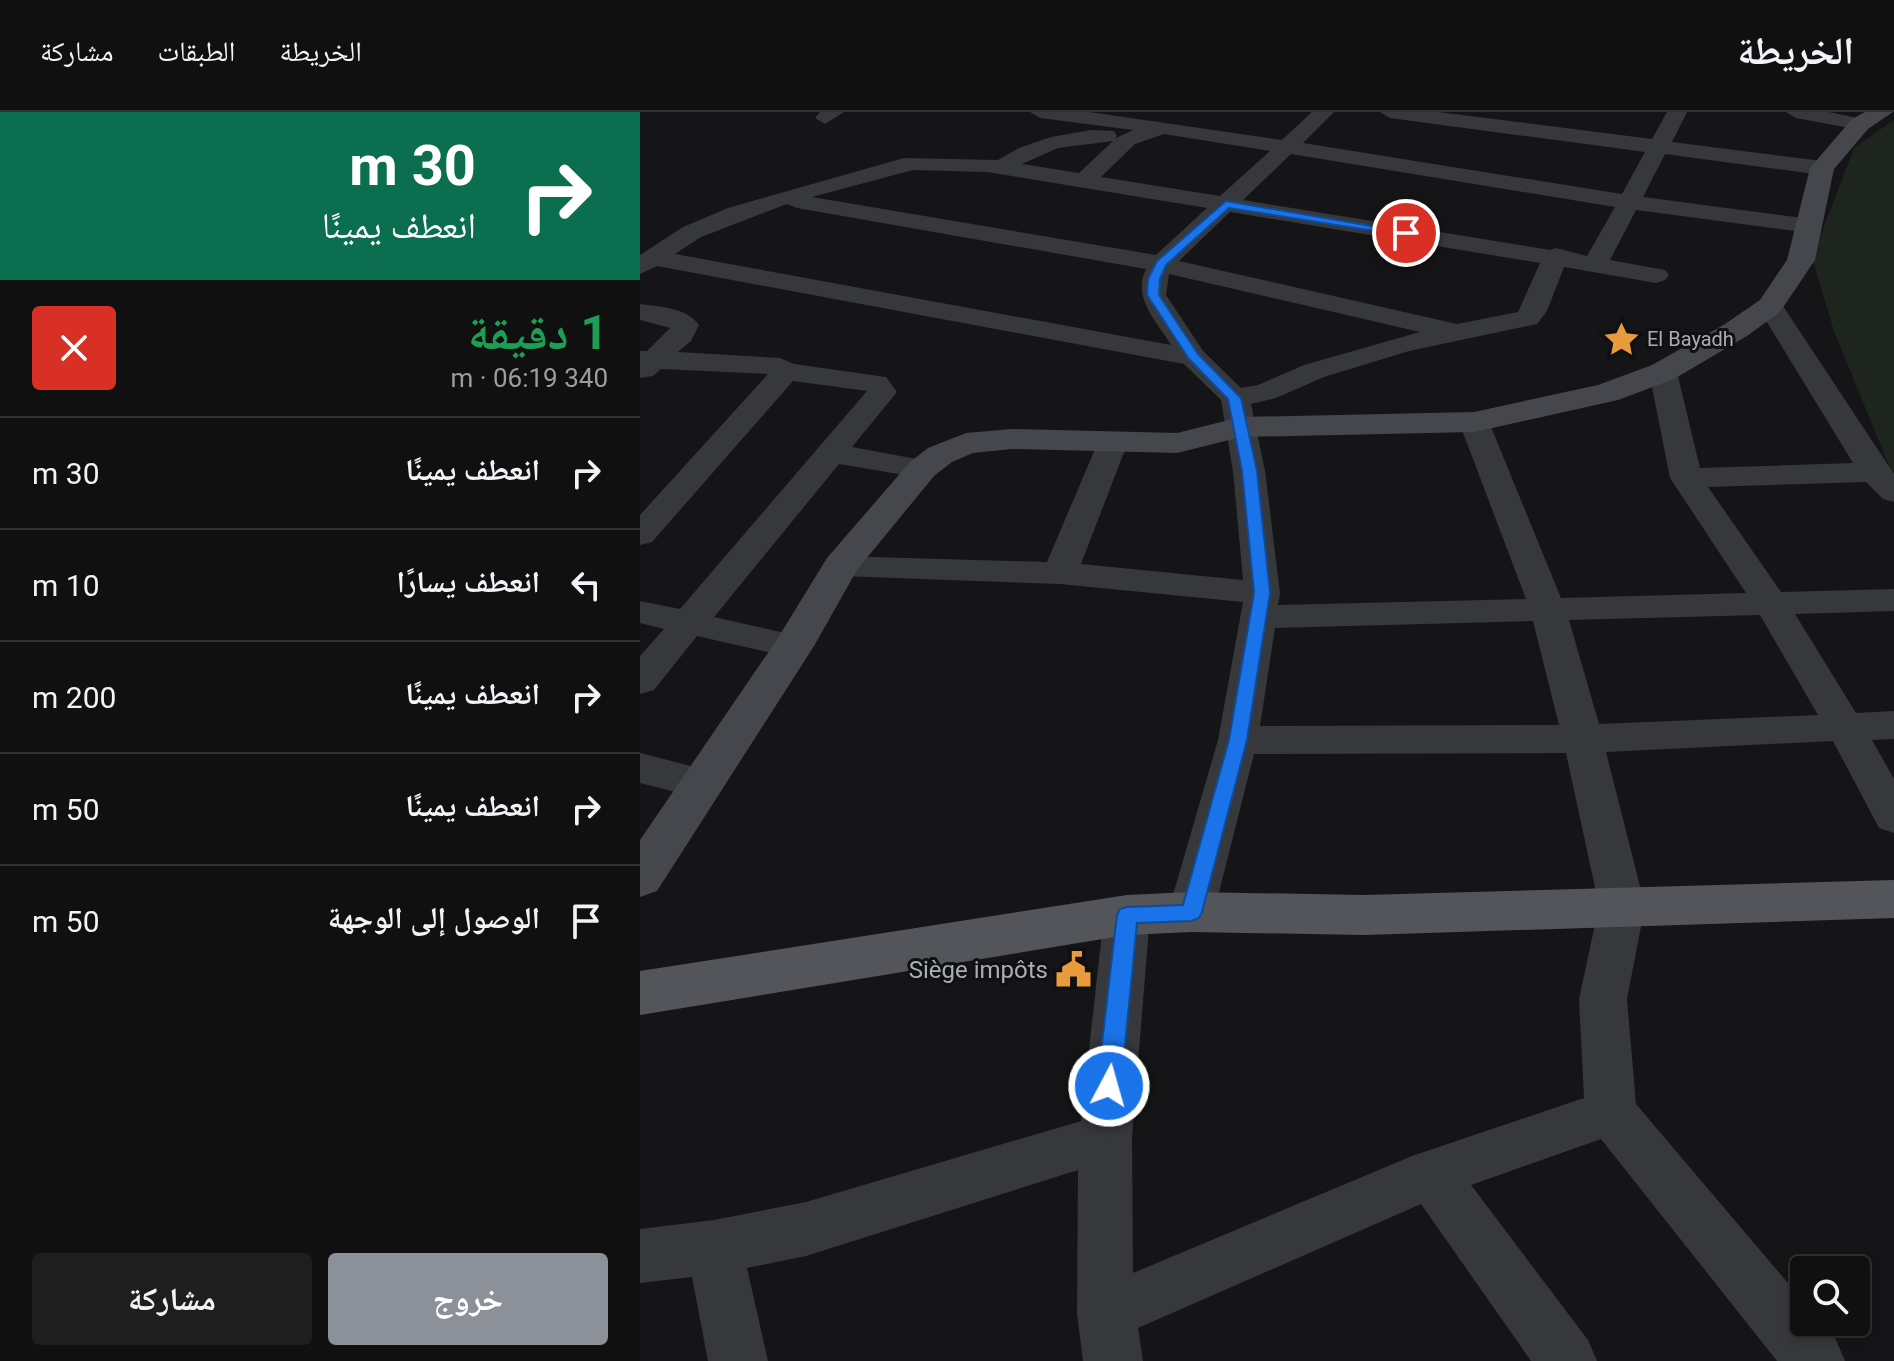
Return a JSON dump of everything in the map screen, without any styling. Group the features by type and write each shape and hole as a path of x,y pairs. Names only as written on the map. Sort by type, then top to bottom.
{"main road":[{"path":"640,993 1127,915 1191,912 1365,915 1894,899"}],"street":[{"path":"1040,112 1163,127 1630,202 1810,226"},
{"path":"1002,167 1026,150 1051,142 1134,135 1163,127 1186,112"},
{"path":"1191,912 1238,740 1259,605 1249,471 1238,413 1193,357 1153,295 1154,279 1161,264 1324,112"},
{"path":"1390,112 1822,168"},
{"path":"1596,263 1677,112"},
{"path":"1796,112 1871,118"},
{"path":"1238,413 1474,422 1607,393 1663,372 1736,330 1770,306 1801,260 1822,168 1871,118"},
{"path":"1084,181 1134,135"},
{"path":"647,262 692,232 781,198 912,163 960,162 1556,256 1656,275"},
{"path":"781,198 1161,264 1459,333"},
{"path":"640,878 794,646 840,566 922,469 940,455 966,443 1012,439 1177,443 1238,413 1266,392 1314,371 1403,344 1527,318 1534,311 1556,256"},
{"path":"647,262 1193,357"},
{"path":"1770,306 1884,482"},
{"path":"640,312 674,318 685,325 681,335 645,364"},
{"path":"640,681 882,392 876,383 786,372 780,367 645,364"},
{"path":"640,535 786,372"},
{"path":"1663,372 1686,478 1770,602 1845,727 1894,817"},
{"path":"1474,422 1548,610 1583,739 1622,906 1603,999 1611,1112 1815,1361"},
{"path":"1060,573 1113,442"},
{"path":"832,453 922,469"},
{"path":"1686,478 1884,482"},
{"path":"840,566 1060,573 1259,605 1548,610 1894,600"},
{"path":"640,612 794,646"},
{"path":"1238,740 1583,739 1894,725"},
{"path":"640,768 703,784"},
{"path":"1127,915 1101,1210 1110,1337 1431,1174 1611,1112"},
{"path":"640,1256 714,1247 806,1229 1105,1138"},
{"path":"1431,1174 1567,1361"},
{"path":"714,1247 738,1361"}],"shaded area":[{"path":"1894,120 1894,478 1834,331 1812,258 1854,148"}],"place":[{"name":"El Bayadh","path":"1621,339"},
{"name":"Siège impôts","path":"1074,970"}],"route":[{"path":"1109,1086 1127,915 1191,912 1238,740 1262,593 1249,471 1235,398 1193,357 1161,310 1153,295 1154,279 1161,264 1226,204 1406,233"}]}
